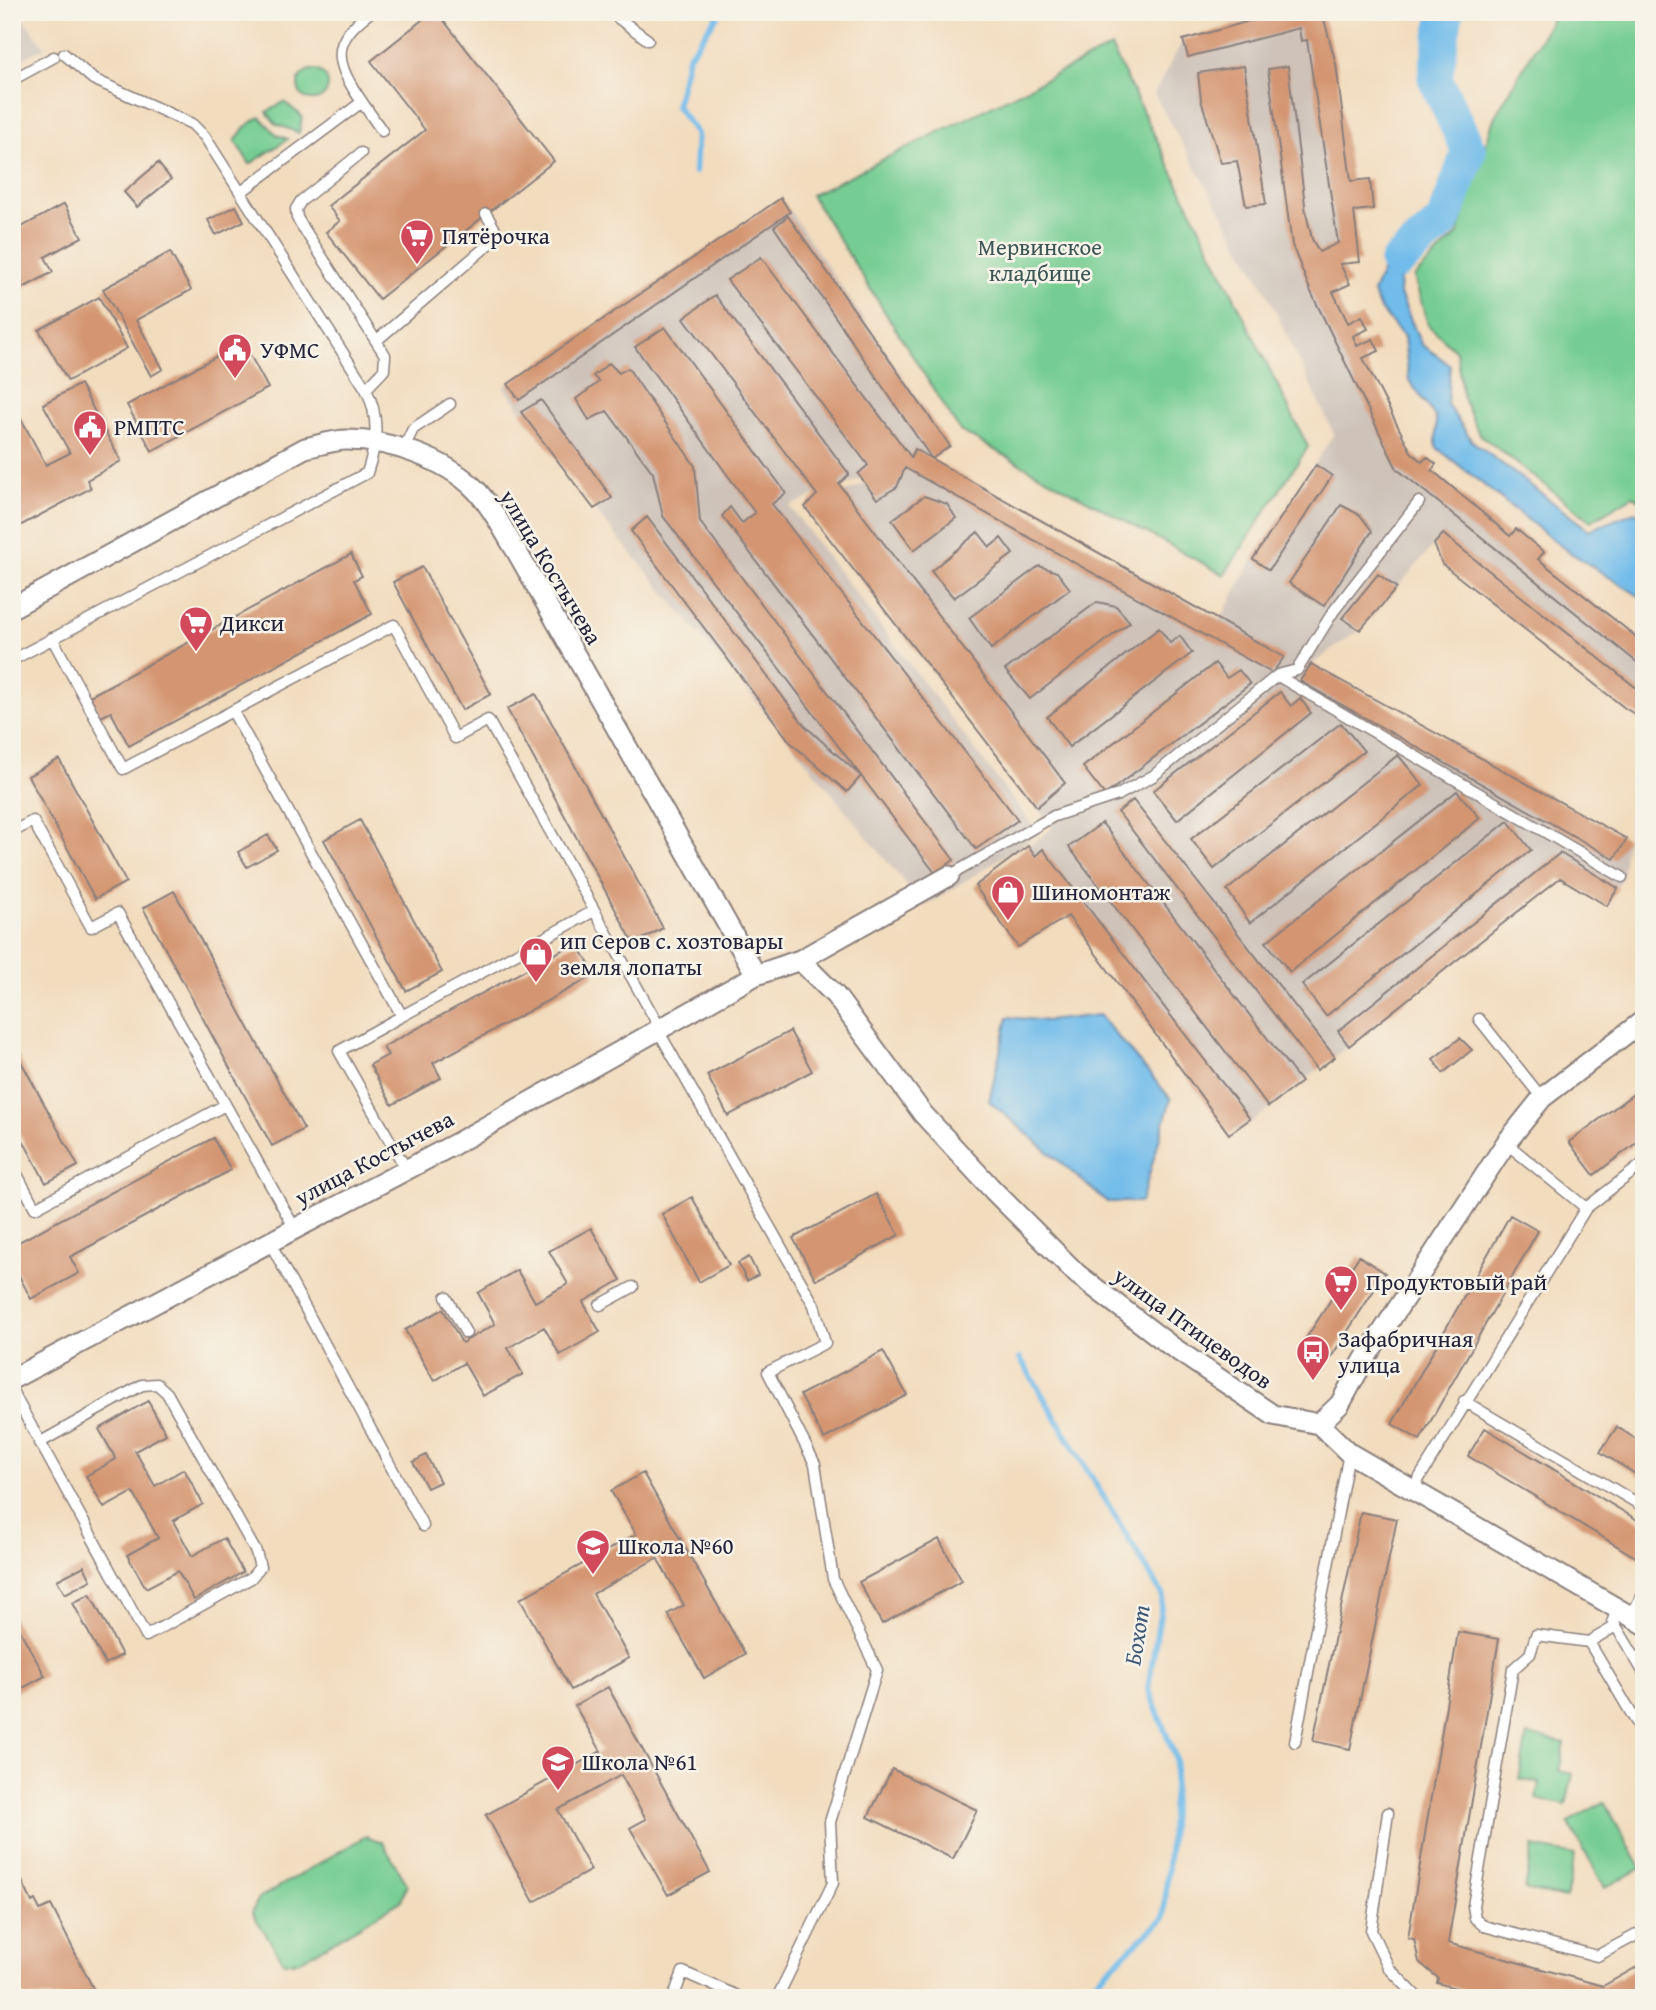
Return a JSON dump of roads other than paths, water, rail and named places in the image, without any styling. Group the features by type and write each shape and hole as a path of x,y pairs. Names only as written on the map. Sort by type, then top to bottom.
{"street":[{"name":"улица Костычева","path":"12,608 305,448 345,439 377,442 455,472 477,491 517,552 756,975"},
{"name":"улица Костычева","path":"12,1379 406,1169 660,1031 756,975 800,960 949,876"},
{"name":"улица Птицеводов","path":"800,960 835,995 923,1114 993,1190 1077,1274 1171,1346 1273,1415 1319,1424"},
{"path":"1627,1619 1349,1453 1319,1424 1340,1404 1364,1360 1506,1143 1542,1098 1644,1020"}],"lane":[{"path":"371,12 352,25 343,39 341,70 382,131"},
{"path":"610,12 648,40"},
{"path":"12,80 59,55 93,79 192,124 205,136 366,389 375,415 377,442 367,473 12,660"},
{"path":"241,192 362,102"},
{"path":"361,153 300,201 296,209 298,218 376,341 386,363 384,370 366,389"},
{"path":"376,341 495,239 497,233 486,214"},
{"path":"403,451 413,429 450,404"},
{"path":"949,876 1054,816 1118,795 1153,776 1278,676 1297,670 1333,612 1419,502"},
{"path":"52,639 123,769 394,625 455,738 488,720 592,912 814,1305 825,1343 768,1372 816,1464 833,1579 877,1670 830,1822 833,1883 777,1998"},
{"path":"1278,676 1622,877"},
{"path":"233,712 401,1016"},
{"path":"12,832 33,821 91,927 118,913 294,1227"},
{"path":"406,1169 339,1051 592,912"},
{"path":"1479,1019 1542,1098"},
{"path":"12,1166 35,1208 225,1104"},
{"path":"1506,1143 1586,1208"},
{"path":"1412,1490 1464,1401 1586,1208 1644,1163"},
{"path":"269,1241 423,1526"},
{"path":"600,1306 633,1287"},
{"path":"446,1297 466,1333"},
{"path":"12,1391 39,1443 146,1636 251,1578 260,1567 256,1552 167,1393 158,1384 142,1385 39,1443"},
{"path":"1464,1401 1644,1507"},
{"path":"1295,1742 1349,1453"},
{"path":"1644,1593 1627,1619 1589,1642 1536,1635 1530,1654 1513,1669 1473,1906 1475,1918 1484,1926 1586,1955 1606,1953 1644,1931"},
{"path":"1627,1619 1644,1673"},
{"path":"1589,1642 1644,1735"},
{"path":"1388,1813 1371,1931 1390,1968 1418,1998"},
{"path":"673,1998 683,1972 742,1998"}],"water":[{"path":"1401,261 1399,292 1421,344 1450,365 1447,404 1472,441 1589,530 1635,512 1644,516 1644,599 1566,550 1436,447 1436,418 1409,380 1404,337 1380,309 1373,293 1384,266"},
{"path":"1099,1015 1171,1099 1141,1202 1107,1202 989,1101 1008,1017 1047,1021"}],"waterway":[{"path":"695,172 697,134 676,106 688,57 720,12"},
{"path":"1397,262 1444,221 1469,151 1435,78 1446,12"},
{"name":"Бохот","path":"1020,1358 1163,1596 1148,1688 1176,1759 1164,1918 1077,1998"}],"place":[{"name":"Пятёрочка","path":"417,266"},
{"name":"УФМС","path":"235,380"},
{"name":"РМПТС","path":"90,457"},
{"name":"Дикси","path":"196,653"},
{"name":"Шиномонтаж","path":"1008,922"},
{"name":"ип Серов с. хозтовары земля лопаты","path":"536,984"},
{"name":"Продуктовый рай","path":"1341,1312"},
{"name":"Зафабричная улица","path":"1313,1382"},
{"name":"Школа №60","path":"593,1576"},
{"name":"Школа №61","path":"558,1792"}],"park label":[{"name":"Мервинское кладбище","path":"1040,260"}]}
